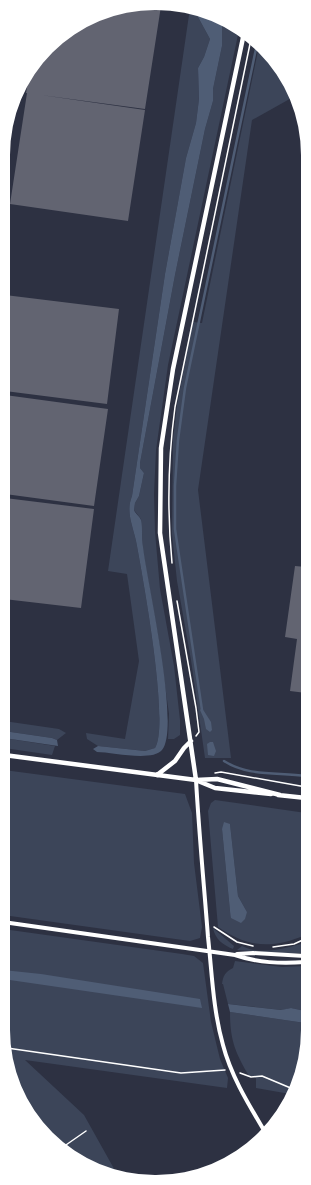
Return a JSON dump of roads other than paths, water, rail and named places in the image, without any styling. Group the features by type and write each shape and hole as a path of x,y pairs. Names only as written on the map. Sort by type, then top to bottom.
{"street":[{"path":"243,39 175,362 161,448 160,533 167,593 196,780 207,921 217,1019 223,1046 232,1070 262,1128"},
{"path":"157,775 175,761 191,741"},
{"path":"10,755 196,780 216,779 280,795"},
{"path":"196,780 216,788 239,792 301,797"},
{"path":"10,923 210,951 235,955 251,960 286,964 301,962"},
{"path":"235,955 253,953 301,956"}],"waterway":[{"path":"202,710 175,529 175,486 178,440 185,388 256,51"},
{"path":"224,761 243,770 301,776"}]}
